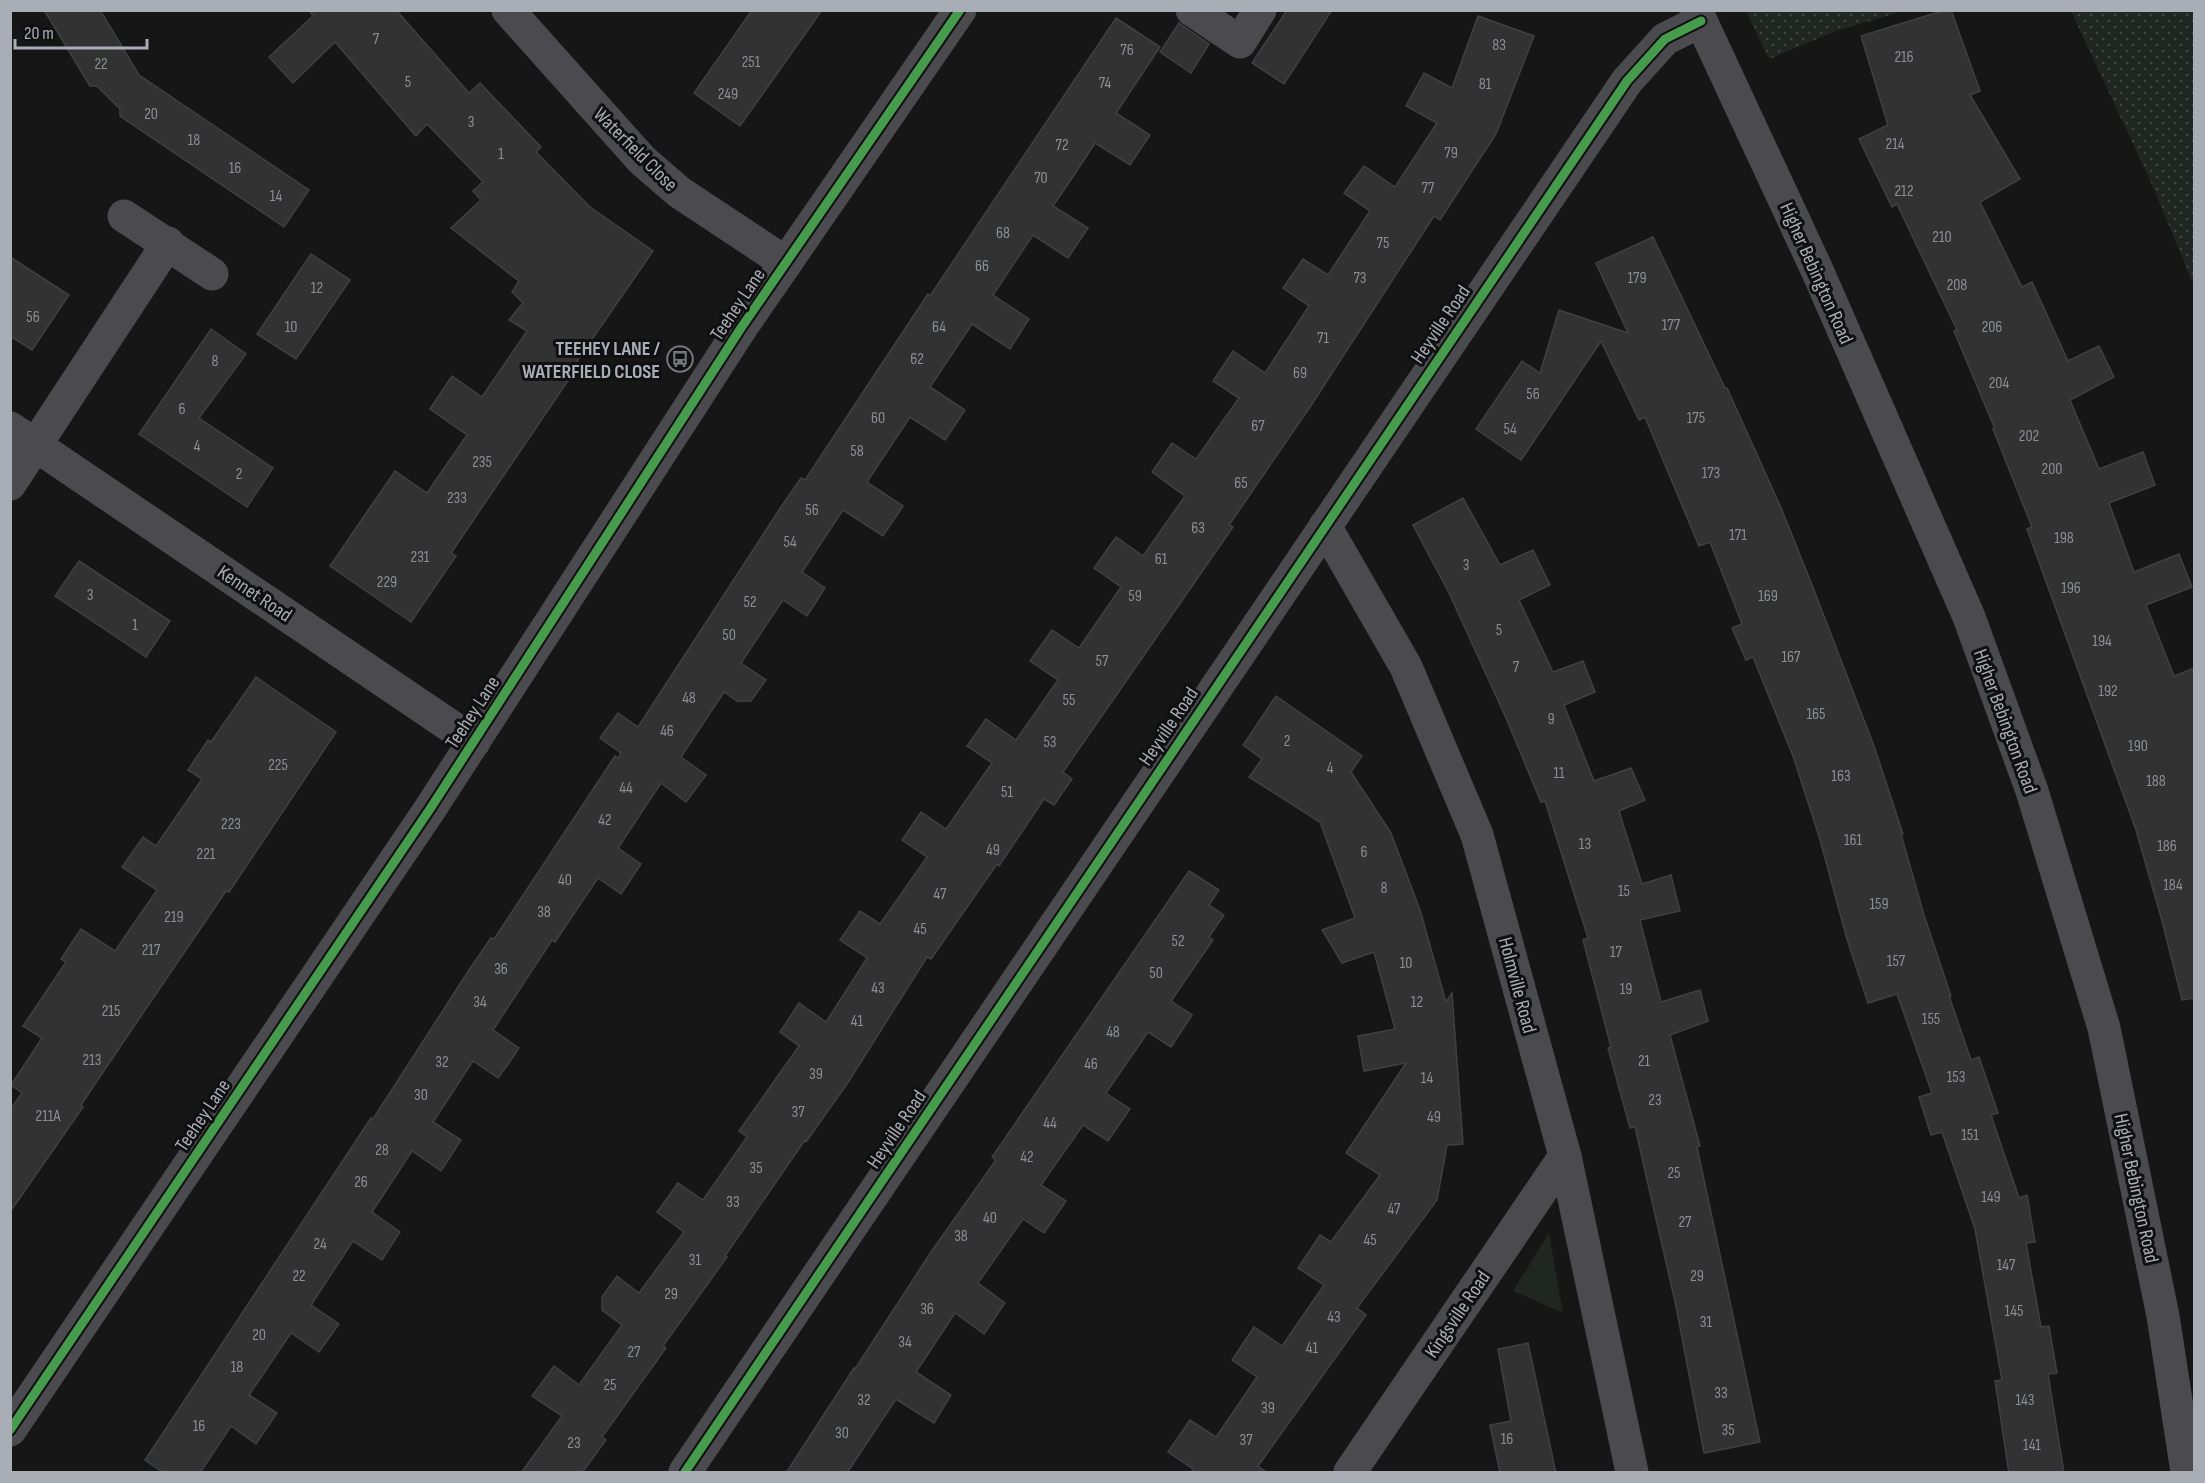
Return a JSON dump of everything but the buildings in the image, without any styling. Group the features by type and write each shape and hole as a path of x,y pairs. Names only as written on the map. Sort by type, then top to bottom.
{"street":[{"name":"Waterfield Close","path":"508,10 642,160 679,192 786,263"},
{"name":"Teehey Lane","path":"10,1430 474,742 741,328 960,10"},
{"path":"1192,10 1240,42 1260,10"},
{"name":"Heyville Road","path":"685,1473 1627,81 1665,39 1698,16"},
{"name":"Higher Bebington Road","path":"1698,16 1817,270 1969,617 2032,791 2103,1028 2163,1316 2187,1473"},
{"path":"124,216 212,274"},
{"path":"10,484 23,437 168,243"},
{"name":"Kennet Road","path":"23,437 474,742"},
{"name":"Holmville Road","path":"1325,526 1406,667 1477,835 1564,1156 1632,1473"},
{"name":"Kingsville Road","path":"1350,1473 1564,1156"}],"shaded area":[{"path":"1746,11 1904,11 1836,31 1769,59"},
{"path":"2071,11 2194,11 2194,286 2153,187"},
{"path":"1549,1233 1563,1313 1513,1291"}],"cycle path":[{"path":"10,1430 430,809 741,328 960,10"},
{"path":"685,1472 1627,81 1665,39 1701,21"}],"place":[{"name":"TEEHEY LANE / WATERFIELD CLOSE","path":"680,359"}]}
